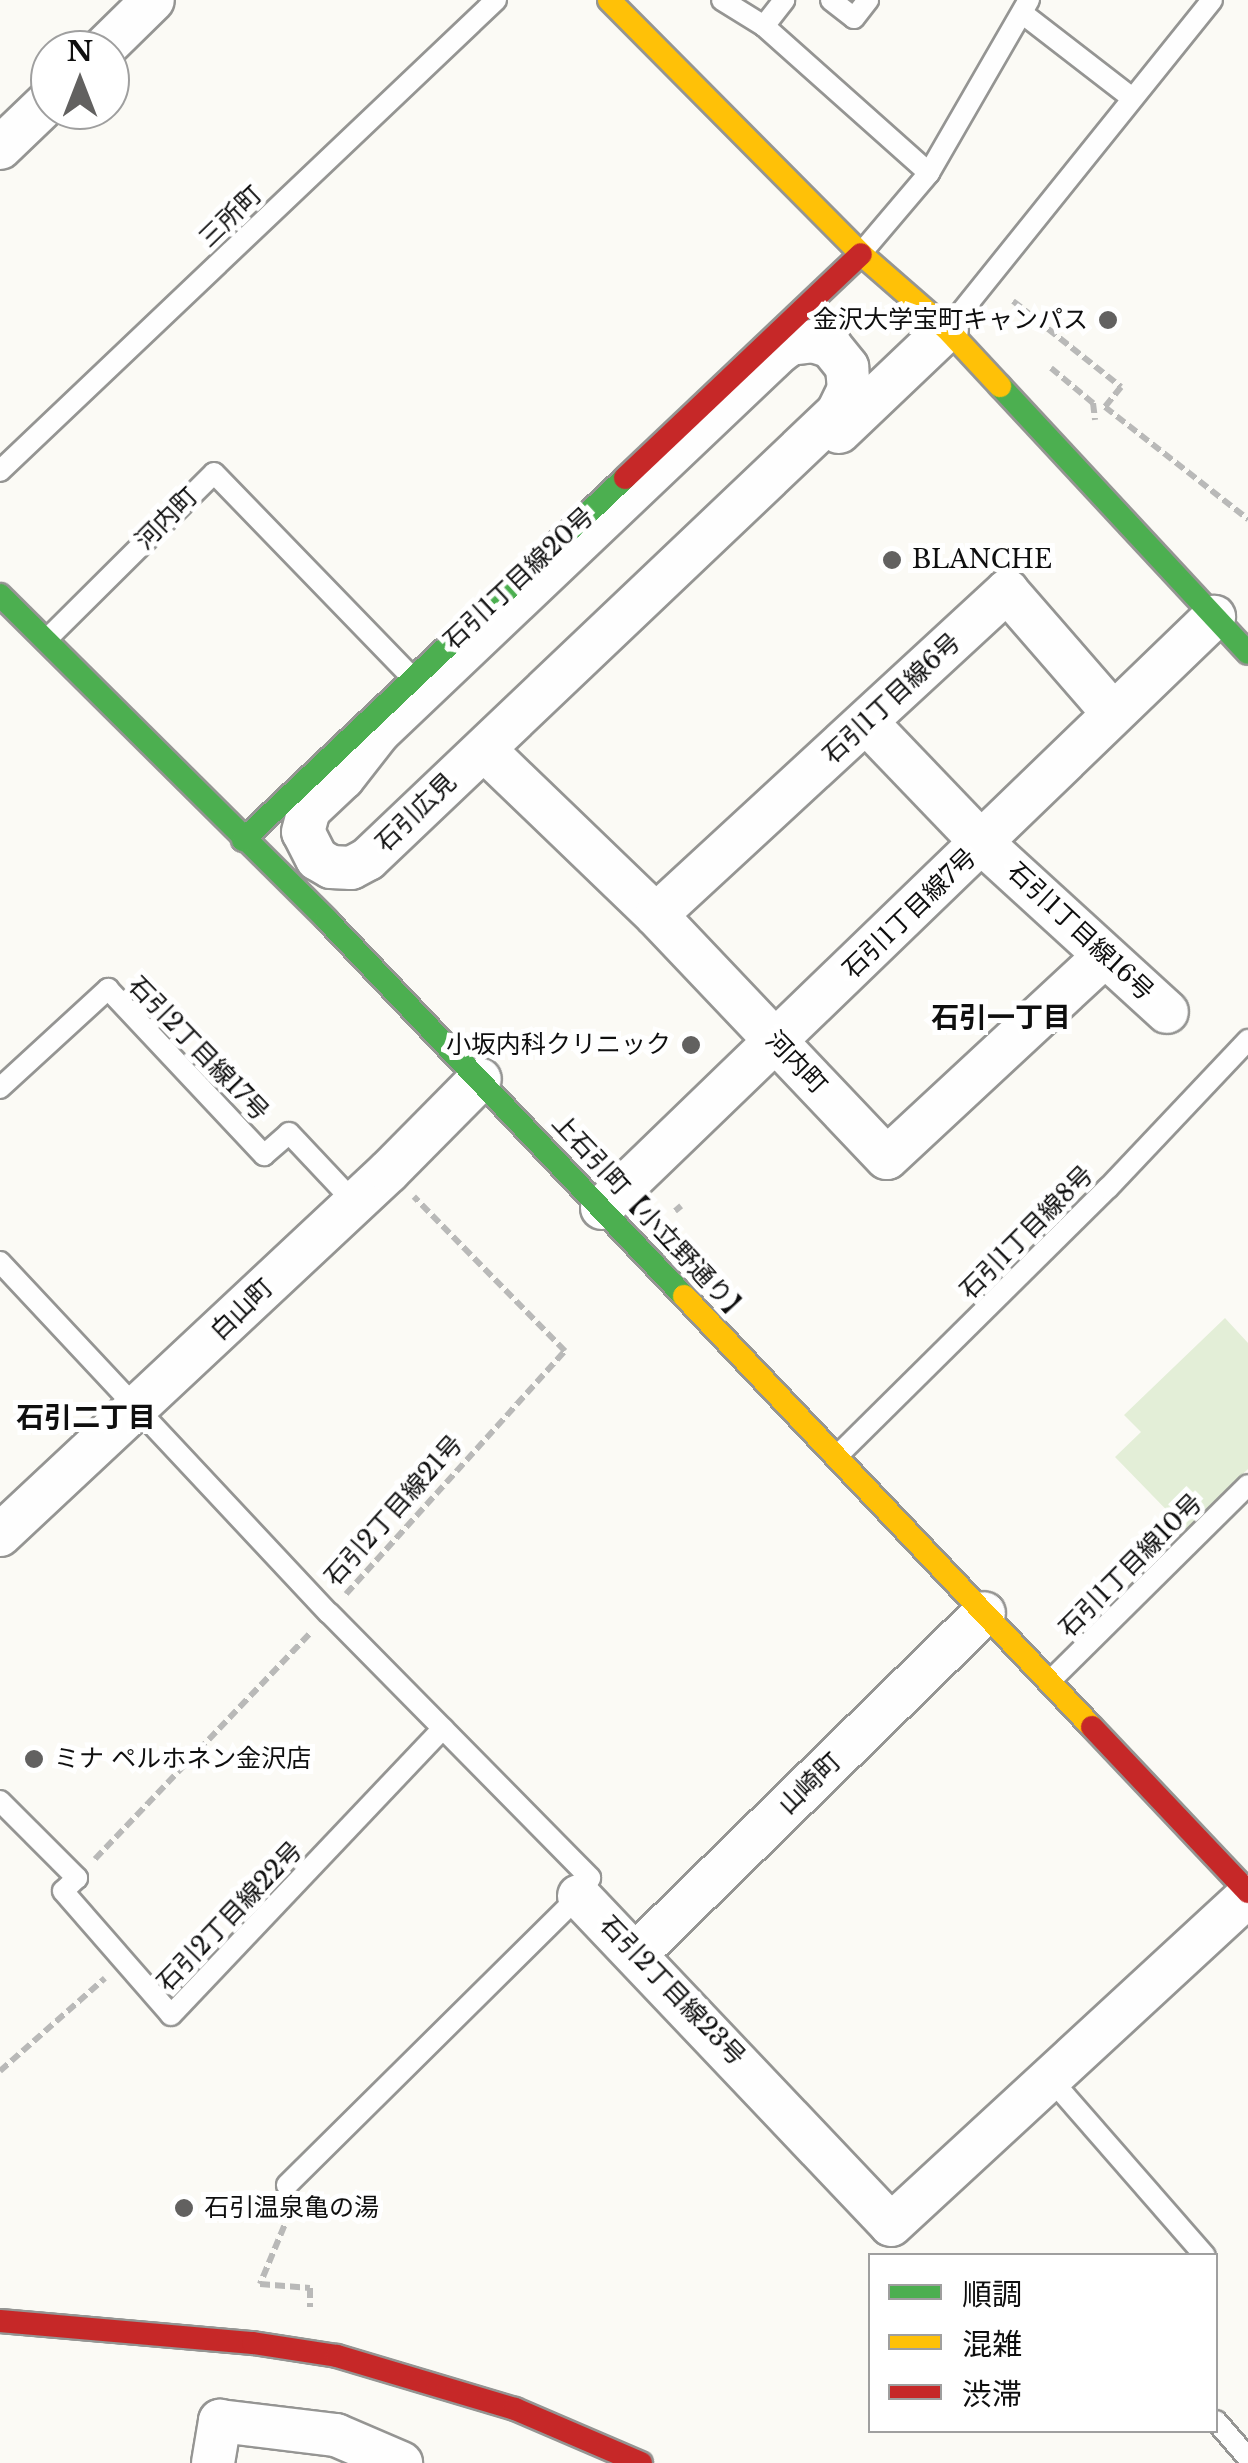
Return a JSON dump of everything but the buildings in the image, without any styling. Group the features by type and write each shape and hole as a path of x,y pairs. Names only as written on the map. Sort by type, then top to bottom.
{"street":[{"path":"123,30 154,0"},
{"path":"609,0 861,254 947,329 1248,652"},
{"path":"0,148 30,119"},
{"name":"石引1丁目線20号","path":"243,840 787,335 861,254"},
{"path":"787,335 822,316 857,333 870,356 872,401"},
{"path":"326,918 947,329"},
{"name":"石引広見","path":"787,335 790,344 812,341 838,353 850,382 838,412 368,859 351,868 332,867 318,859 305,841 309,810 343,778 379,732 787,335"},
{"name":"石引1丁目線6号","path":"656,915 868,724 1007,591 1113,713"},
{"name":"上石引町【小立野通り】","path":"0,595 243,840 326,918 1248,1894"},
{"name":"石引1丁目線7号","path":"602,1208 1214,617"},
{"name":"石引1丁目線16号","path":"868,724 983,844 1166,1012"},
{"name":"河内町","path":"494,759 656,915 887,1158 1104,956"},
{"name":"白山町","path":"5,1518 140,1408 480,1079"},
{"name":"山崎町","path":"636,1954 984,1613"},
{"name":"石引2丁目線23号","path":"579,1896 892,2225 1248,1894"},
{"path":"0,2322 252,2343 337,2356 515,2409 640,2463"},
{"path":"212,2463 220,2421 336,2435 401,2463"}],"lane":[{"name":"三所町","path":"0,471 496,0"},
{"path":"722,0 764,26 929,173"},
{"path":"764,26 784,0"},
{"path":"832,0 854,18 868,0"},
{"path":"947,329 1212,0"},
{"path":"861,254 929,173 1026,7 1132,98"},
{"name":"河内町","path":"46,640 214,473 414,678"},
{"name":"石引2丁目線17号","path":"0,1088 108,988 264,1155 289,1133 354,1202"},
{"name":"石引1丁目線8号","path":"836,1456 1108,1188 1248,1040"},
{"name":"石引2丁目線23号","path":"0,1262 329,1613 590,1878 579,1896"},
{"name":"石引1丁目線10号","path":"1049,1682 1248,1485"},
{"name":"石引2丁目線22号","path":"76,1878 63,1891 170,2015 443,1728"},
{"path":"0,1801 76,1878"},
{"path":"292,2192 579,1896"},
{"path":"1049,2077 1201,2253"},
{"path":"1218,2423 1248,2458"}],"path":[{"path":"1014,301 1122,387 1105,407 1248,519"},
{"name":"石引2丁目線21号","path":"76,1878 329,1613 565,1351 389,1171"},
{"path":"0,2071 125,1961"},
{"path":"292,2192 260,2284 310,2288 310,2307"}],"green space":[{"path":"1225,1318 1248,1343 1248,1469 1186,1530 1115,1457 1141,1432 1124,1415"}],"traffic: fast":[{"path":"1000,386 1248,653"},
{"path":"243,840 625,478"},
{"path":"0,595 326,919 684,1296"}],"traffic: slow":[{"path":"609,0 861,254 947,329 1000,386"},
{"path":"684,1296 1092,1727"}],"traffic: jam":[{"path":"625,478 861,254"},
{"path":"1092,1727 1248,1892"},
{"path":"0,2321 253,2343 337,2356 515,2409 641,2463"}],"place":[{"name":"金沢大学宝町キャンパス","path":"1108,320"},
{"name":"BLANCHE","path":"892,560"},
{"name":"小坂内科クリニック","path":"691,1045"},
{"name":"ミナ ペルホネン金沢店","path":"34,1759"},
{"name":"石引温泉亀の湯","path":"184,2208"}],"district":[{"name":"石引一丁目","path":"1001,1018"},
{"name":"石引二丁目","path":"86,1418"}]}
